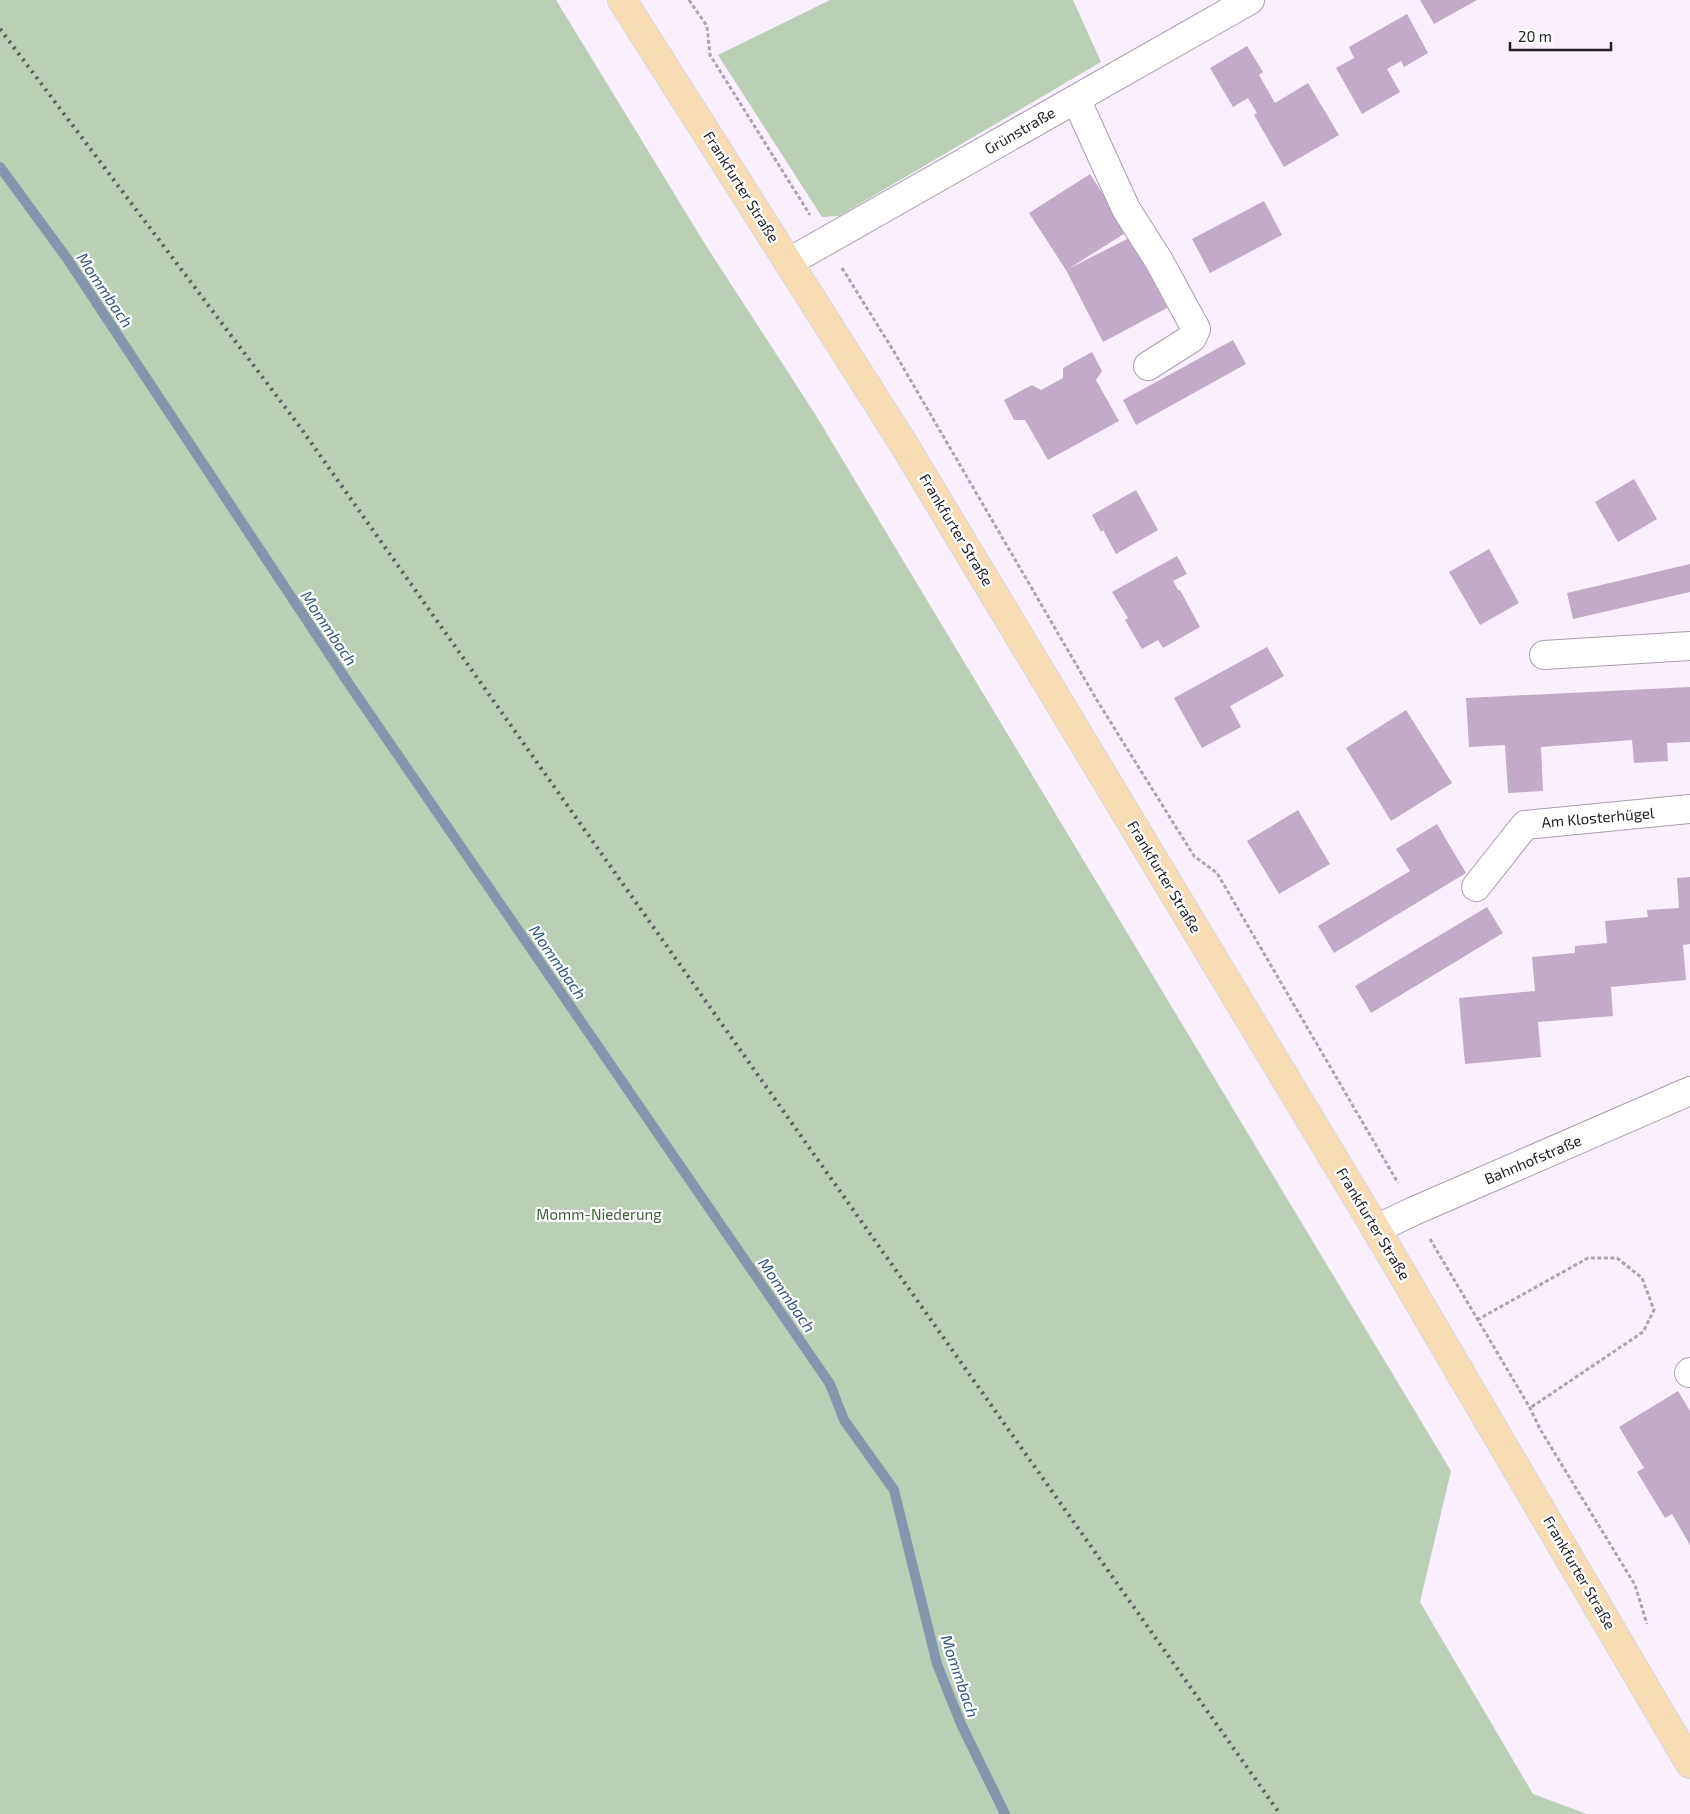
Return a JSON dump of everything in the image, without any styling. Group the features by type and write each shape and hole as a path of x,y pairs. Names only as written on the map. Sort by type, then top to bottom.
{"main road":[{"name":"Frankfurter Straße","path":"622,0 904,443 1376,1229 1690,1764"}],"street":[{"name":"Grünstraße","path":"789,262 1250,0"},
{"path":"1076,99 1126,209 1159,261 1196,330 1192,338 1148,366"},
{"path":"1544,655 1690,646"},
{"name":"Am Klosterhügel","path":"1476,887 1525,825 1690,809"},
{"name":"Bahnhofstraße","path":"1376,1229 1690,1091"}],"path":[{"path":"690,0 708,26 710,55 898,359 1098,702 1194,856 1217,873 1530,1408 1540,1429 1635,1585 1648,1630"},
{"path":"1477,1320 1588,1258 1617,1258 1642,1278 1654,1310 1643,1332 1530,1408"}],"green space":[{"name":"Momm-Niederung","path":"0,0 556,0 705,244 815,414 1451,1471 1420,1602 1533,1794 1587,1814 0,1814"},
{"path":"830,0 1073,0 1101,62 839,216 822,217 718,55"}],"building":[{"path":"1420,0 1477,0 1434,24"},
{"path":"1407,14 1428,53 1404,67 1401,61 1387,69 1400,92 1362,114 1336,68 1354,58 1349,47"},
{"path":"1247,46 1263,72 1259,75 1275,103 1308,83 1339,135 1284,167 1254,115 1257,113 1248,98 1233,107 1210,68"},
{"path":"1090,174 1127,232 1068,269 1131,237 1167,308 1103,342 1066,270 1029,213"},
{"path":"1264,201 1282,235 1210,273 1192,239"},
{"path":"1233,340 1246,364 1136,425 1123,400"},
{"path":"1092,352 1102,371 1096,380 1119,421 1048,460 1025,420 1014,420 1004,400 1032,385 1041,390 1063,378 1063,368"},
{"path":"1634,479 1657,519 1618,542 1595,502"},
{"path":"1136,490 1158,530 1116,554 1103,530 1101,532 1092,515"},
{"path":"1489,549 1519,603 1480,625 1449,572"},
{"path":"1177,556 1187,574 1173,581 1200,627 1163,648 1158,640 1142,649 1125,620 1128,618 1112,592"},
{"path":"1690,564 1690,592 1573,619 1567,593"},
{"path":"1267,647 1284,676 1230,706 1241,727 1202,748 1174,698"},
{"path":"1690,687 1690,742 1667,743 1668,761 1634,763 1632,740 1541,747 1543,791 1508,793 1505,745 1469,747 1466,698"},
{"path":"1406,710 1452,783 1391,821 1346,748"},
{"path":"1298,810 1330,864 1279,894 1247,841"},
{"path":"1437,824 1466,873 1334,953 1318,926 1410,871 1396,849"},
{"path":"1690,877 1690,944 1683,945 1686,980 1611,987 1613,1016 1538,1022 1541,1057 1465,1064 1459,998 1535,991 1532,957 1575,953 1575,946 1607,943 1605,921 1648,917 1647,910 1679,908 1677,878"},
{"path":"1487,907 1503,933 1371,1013 1355,986"},
{"path":"1678,1391 1690,1411 1690,1545 1672,1514 1665,1518 1637,1472 1644,1468 1619,1427"}],"waterway":[{"name":"Mommbach","path":"0,167 66,257 347,681 830,1384 844,1420 894,1490 937,1664 961,1724 1005,1814"}],"railway":[{"path":"0,29 300,427 1280,1814"}]}
